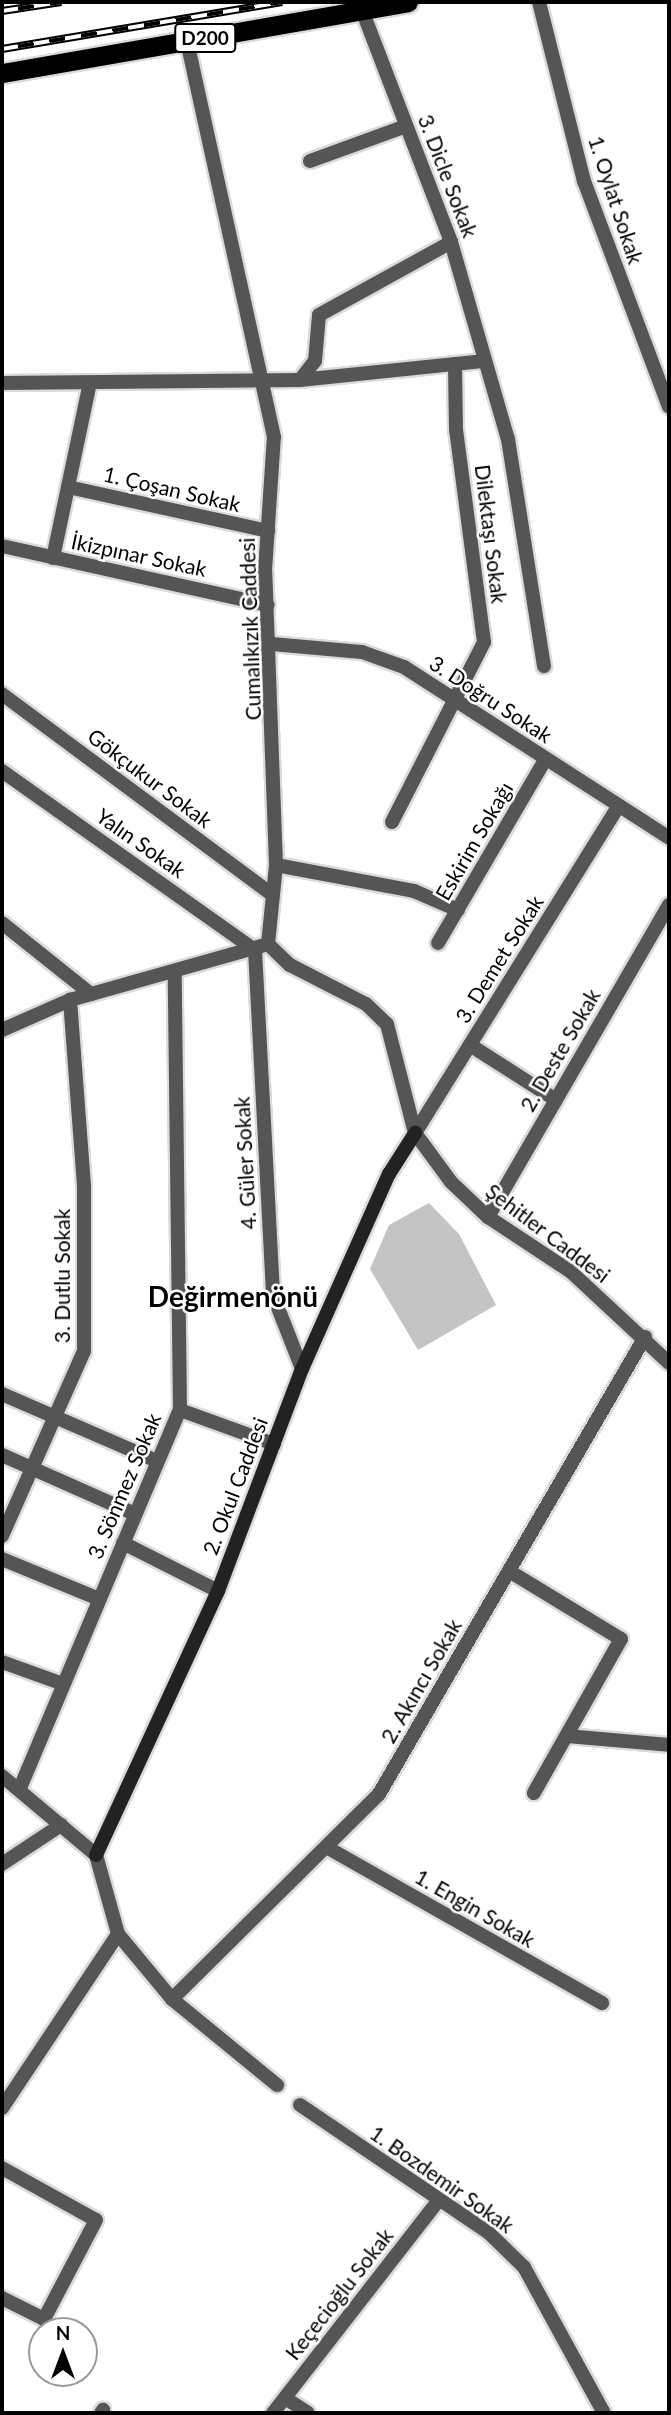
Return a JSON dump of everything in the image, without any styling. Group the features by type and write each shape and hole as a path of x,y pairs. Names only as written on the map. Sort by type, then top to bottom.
{"highway":[{"name":"D200","path":"2,73 408,2"}],"main road":[{"name":"2. Okul Caddesi","path":"96,1855 218,1591 302,1369 389,1174 415,1133"}],"street":[{"name":"1. Oylat Sokak","path":"539,2 584,181 669,407"},
{"name":"3. Dicle Sokak","path":"362,10 451,242 508,439 544,666"},
{"name":"Cumalıkızık Caddesi","path":"187,41 274,437 268,531 268,605 272,644 276,865 262,947"},
{"path":"310,160 406,126"},
{"path":"300,380 315,361 319,315 451,242"},
{"path":"2,383 264,384 485,361"},
{"name":"Dilektaşı Sokak","path":"392,822 458,704 484,642 456,430 455,364"},
{"path":"53,558 90,383"},
{"name":"1. Çoşan Sokak","path":"68,487 268,531"},
{"name":"İkizpınar Sokak","path":"2,546 268,605"},
{"name":"3. Doğru Sokak","path":"272,644 362,652 404,667 669,838"},
{"name":"Gökçukur Sokak","path":"2,694 273,895"},
{"name":"Eskirim Sokağı","path":"438,943 545,760"},
{"name":"Yalın Sokak","path":"2,771 262,947"},
{"name":"3. Demet Sokak","path":"415,1133 618,807"},
{"path":"276,865 414,891 458,910"},
{"name":"2. Deste Sokak","path":"488,1217 669,905"},
{"path":"2,923 92,994"},
{"path":"2,1030 70,999 175,973 262,947"},
{"name":"Şehitler Caddesi","path":"262,947 307,977 366,1004 387,1024 415,1133 451,1182 488,1217 570,1271 645,1337 669,1363"},
{"name":"4. Güler Sokak","path":"262,947 273,1294 302,1369"},
{"name":"3. Sönmez Sokak","path":"20,1788 180,1410 175,973"},
{"name":"3. Dutlu Sokak","path":"2,1536 84,1351 84,1186 70,999"},
{"path":"470,1045 556,1100"},
{"name":"2. Akıncı Sokak","path":"172,1999 328,1848 379,1794 645,1337"},
{"path":"2,1394 157,1461"},
{"path":"180,1410 274,1444"},
{"path":"2,1455 135,1514"},
{"path":"123,1543 218,1591"},
{"path":"2,1559 99,1600"},
{"path":"509,1571 621,1639 534,1793"},
{"path":"2,1662 64,1684"},
{"path":"567,1736 669,1745"},
{"path":"2,1776 20,1788 96,1855 118,1934 172,1999 277,2085"},
{"path":"2,1864 61,1825"},
{"name":"1. Engin Sokak","path":"328,1848 602,2003"},
{"path":"2,2108 118,1934"},
{"name":"1. Bozdemir Sokak","path":"300,2105 438,2201 489,2233 524,2267 604,2413"},
{"path":"2,2168 96,2220 44,2319 2,2298"},
{"name":"Keçecioğlu Sokak","path":"273,2413 438,2201"},
{"path":"285,2398 308,2413"}],"building":[{"path":"429,1203 459,1234 496,1305 418,1350 370,1269 389,1225"}],"railway":[{"path":"2,11 61,2"},
{"path":"2,49 282,2"}],"district":[{"name":"Değirmenönü","path":"233,1296"}]}
